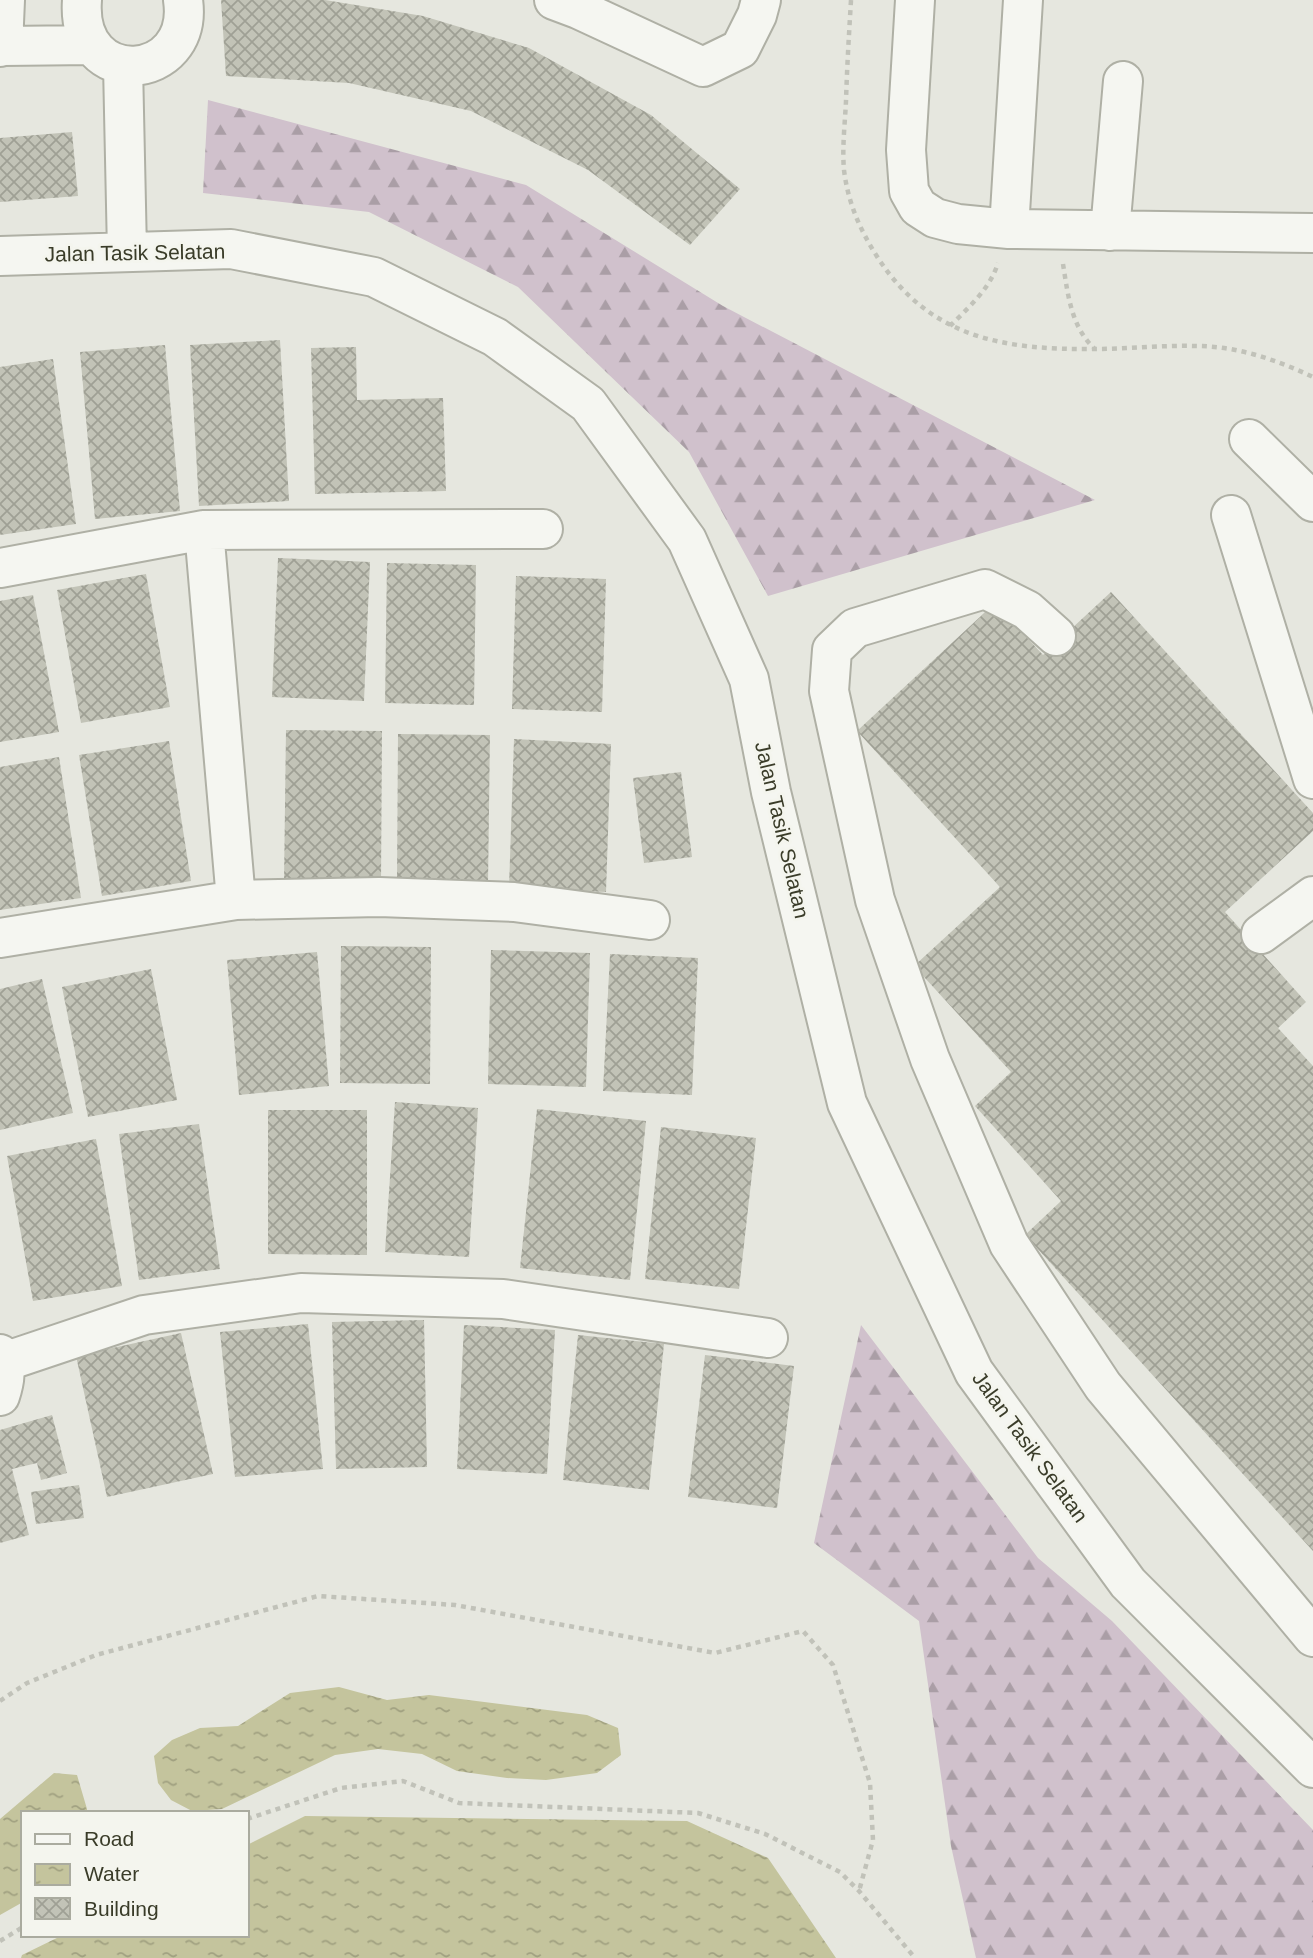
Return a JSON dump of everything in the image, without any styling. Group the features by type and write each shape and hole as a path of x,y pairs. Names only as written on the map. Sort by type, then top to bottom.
{"street":[{"path":"5,0 1,46 108,55 141,65 157,60 170,50 180,35 184,18 183,0"},
{"path":"82,0 84,32 108,55 127,252"},
{"path":"554,0 703,67 740,49 757,15 761,0"},
{"path":"915,0 906,150 908,191 918,207 935,218 958,224 1009,229 1313,233"},
{"path":"1009,229 1023,0"},
{"path":"1110,231 1123,81"},
{"name":"Jalan Tasik Selatan","path":"0,256 231,250 374,277 495,337 588,404 687,540 749,680 771,792 847,1102 974,1372 1128,1583 1313,1768"},
{"path":"1249,439 1313,502"},
{"path":"1231,515 1313,779"},
{"path":"0,568 204,530 543,529"},
{"path":"204,530 236,900"},
{"path":"1056,636 1027,610 985,589 855,628 832,650 829,691 875,900 930,1059 1009,1244 1103,1386 1313,1637"},
{"path":"1261,934 1313,896"},
{"path":"0,938 236,900 379,897 514,902 650,920"},
{"path":"1,1371 144,1314 300,1293 503,1299 768,1338"}],"path":[{"path":"950,326 976,301 996,270 1009,229"},
{"path":"1057,230 1070,306 1085,339 1096,349"},
{"path":"0,1700 27,1683 96,1655 318,1596 455,1605 715,1653 803,1631 833,1665 870,1783 873,1840 859,1891"},
{"path":"248,1819 341,1788 403,1781 459,1803 698,1813 765,1834 839,1872 859,1891 915,1958"},
{"path":"0,1941 21,1928"}],"green space":[{"path":"208,100 526,185 723,306 1095,500 768,596 689,452 518,287 369,212 203,193"},
{"path":"861,1325 1038,1558 1112,1621 1313,1830 1313,1958 976,1958 951,1846 919,1621 814,1543"}],"water":[{"path":"339,1687 387,1700 429,1695 587,1715 618,1728 621,1755 597,1773 546,1780 457,1771 422,1754 378,1749 335,1755 222,1809 192,1811 171,1800 158,1783 154,1756 172,1740 200,1728 238,1726 290,1693"},
{"path":"54,1773 77,1775 87,1811 21,1811 21,1903 0,1915 0,1819"},
{"path":"305,1816 687,1821 768,1858 836,1958 21,1958 22,1955 59,1937 248,1937 248,1844"}],"building":[{"path":"221,0 325,0 423,16 529,48 651,115 740,189 690,245 588,170 471,111 349,83 226,76"},
{"path":"72,132 78,196 0,202 0,138"},
{"path":"280,340 289,501 199,506 190,345"},
{"path":"165,345 180,511 95,519 80,352"},
{"path":"356,347 357,400 443,398 446,491 315,494 311,348"},
{"path":"53,359 76,524 0,535 0,367"},
{"path":"278,558 370,562 364,701 272,697"},
{"path":"387,563 476,565 474,705 385,703"},
{"path":"146,574 170,707 81,723 57,590"},
{"path":"516,576 606,579 602,712 512,709"},
{"path":"1111,592 1313,813 1313,831 1225,912 1306,1002 1278,1028 1313,1066 1313,1551 1025,1235 1061,1201 975,1106 1011,1072 914,966 1000,887 857,731 995,603 1043,655"},
{"path":"33,595 59,732 0,742 0,601"},
{"path":"286,730 382,731 381,883 284,882"},
{"path":"398,734 490,735 488,884 397,883"},
{"path":"514,739 611,744 606,892 509,888"},
{"path":"169,741 191,881 102,896 79,755"},
{"path":"59,757 81,898 0,910 0,767"},
{"path":"681,772 692,857 644,863 633,778"},
{"path":"341,946 431,947 430,1084 340,1083"},
{"path":"491,950 590,953 586,1087 488,1084"},
{"path":"317,952 329,1086 239,1095 227,960"},
{"path":"610,954 698,958 692,1095 603,1091"},
{"path":"151,969 177,1100 88,1117 62,987"},
{"path":"42,979 73,1113 0,1130 0,989"},
{"path":"395,1102 478,1108 469,1257 385,1252"},
{"path":"537,1109 646,1121 630,1280 520,1268"},
{"path":"268,1110 367,1110 367,1255 268,1254"},
{"path":"199,1124 220,1269 139,1280 119,1134"},
{"path":"661,1127 756,1138 739,1289 645,1279"},
{"path":"96,1139 122,1286 33,1301 7,1156"},
{"path":"424,1320 427,1467 336,1469 332,1322"},
{"path":"308,1324 323,1469 235,1477 220,1332"},
{"path":"464,1325 555,1330 547,1474 457,1469"},
{"path":"181,1333 213,1474 107,1497 76,1356"},
{"path":"578,1335 664,1344 649,1490 563,1480"},
{"path":"705,1355 794,1366 777,1508 688,1497"},
{"path":"52,1415 67,1473 41,1480 37,1463 12,1469 29,1535 0,1543 0,1430"},
{"path":"79,1485 84,1518 36,1524 31,1492"}]}
